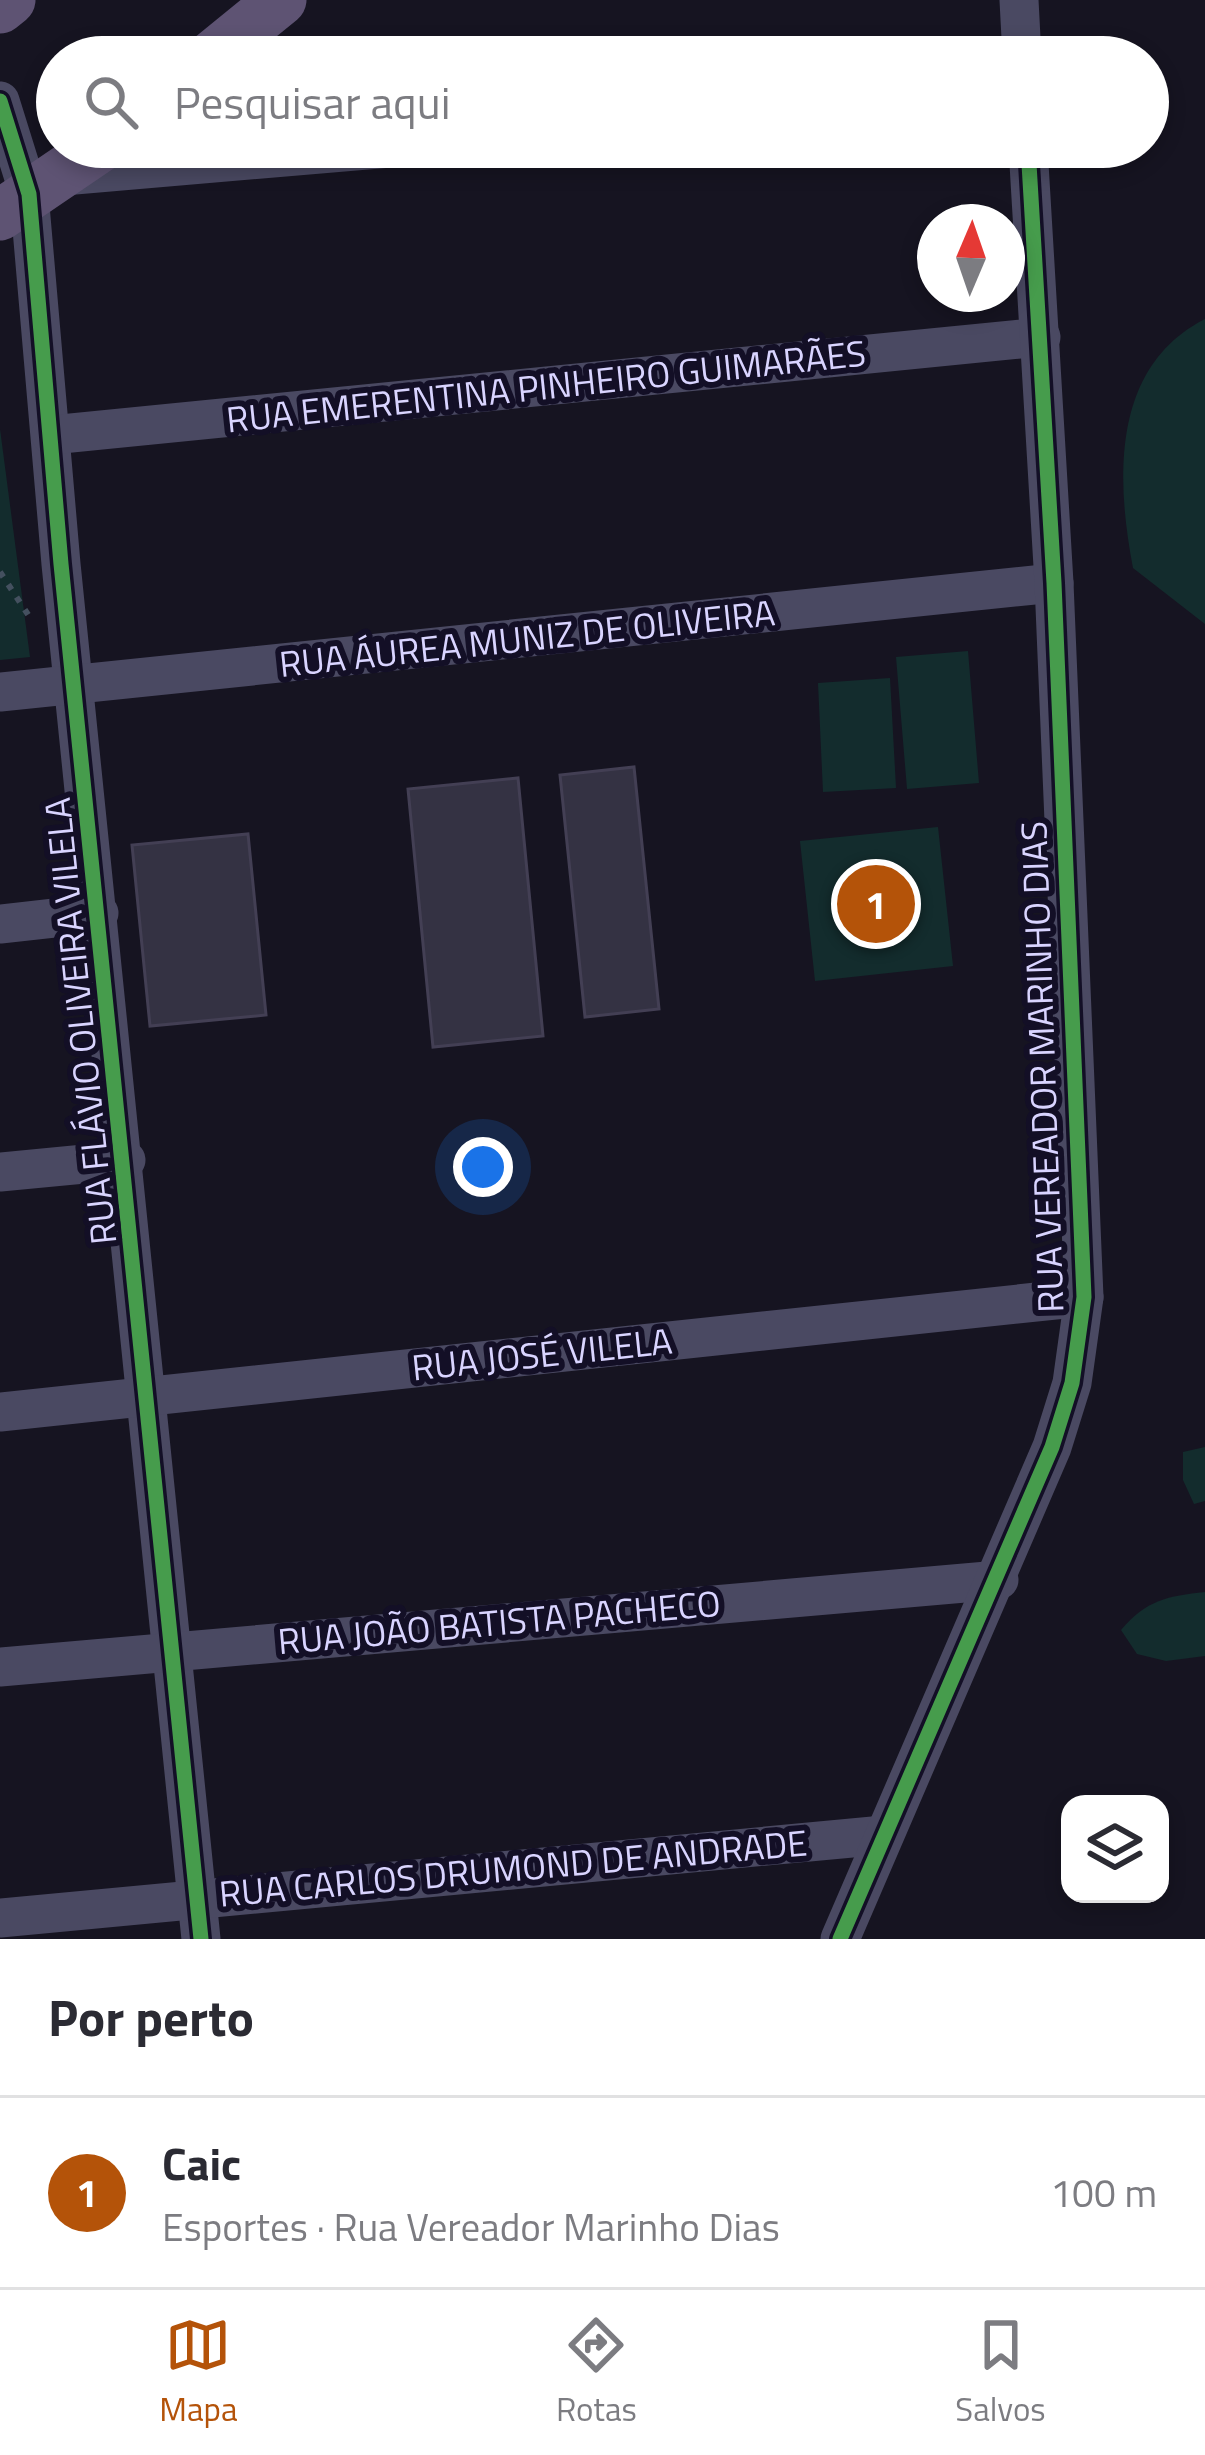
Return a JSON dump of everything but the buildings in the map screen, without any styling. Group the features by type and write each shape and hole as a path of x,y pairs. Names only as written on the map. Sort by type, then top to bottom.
{"main road":[{"path":"0,8 10,0"},
{"path":"237,36 281,0"}],"street":[{"path":"1019,0 1021,36"},
{"name":"RUA FLÁVIO OLIVEIRA VILELA","path":"0,101 36,162"},
{"path":"48,183 196,168"},
{"name":"RUA VEREADOR MARINHO DIAS","path":"840,1939 999,1580 1072,1383 1084,1297 1054,583 1029,168"},
{"name":"RUA FLÁVIO OLIVEIRA VILELA","path":"48,183 50,435 201,1939"},
{"name":"RUA EMERENTINA PINHEIRO GUIMARÃES","path":"50,435 1041,337"},
{"name":"RUA ÁUREA MUNIZ DE OLIVEIRA","path":"0,692 1054,583"},
{"path":"0,924 99,914"},
{"path":"0,1172 126,1160"},
{"name":"RUA JOSÉ VILELA","path":"0,1412 1084,1297"},
{"name":"RUA JOÃO BATISTA PACHECO","path":"0,1667 999,1580"},
{"name":"RUA CARLOS DRUMOND DE ANDRADE","path":"0,1918 884,1835"}],"green space":[{"path":"1205,319 1205,624 1133,568 1124,463 1136,395 1152,366 1174,340"},
{"path":"0,429 30,657 0,660"},
{"path":"968,651 979,783 907,789 896,657"},
{"path":"890,678 896,788 823,792 818,683"},
{"path":"938,827 953,966 815,981 800,841"},
{"path":"1205,1447 1205,1501 1194,1504 1183,1480 1183,1452"},
{"path":"1205,1592 1205,1656 1166,1661 1137,1654 1121,1630 1158,1601"}],"cycle path":[{"path":"0,101 29,194 61,564 201,1939"},
{"path":"840,1939 1052,1447 1072,1383 1084,1297 1054,583 1029,168"}],"place":[{"name":"Caic","path":"876,904"}]}
